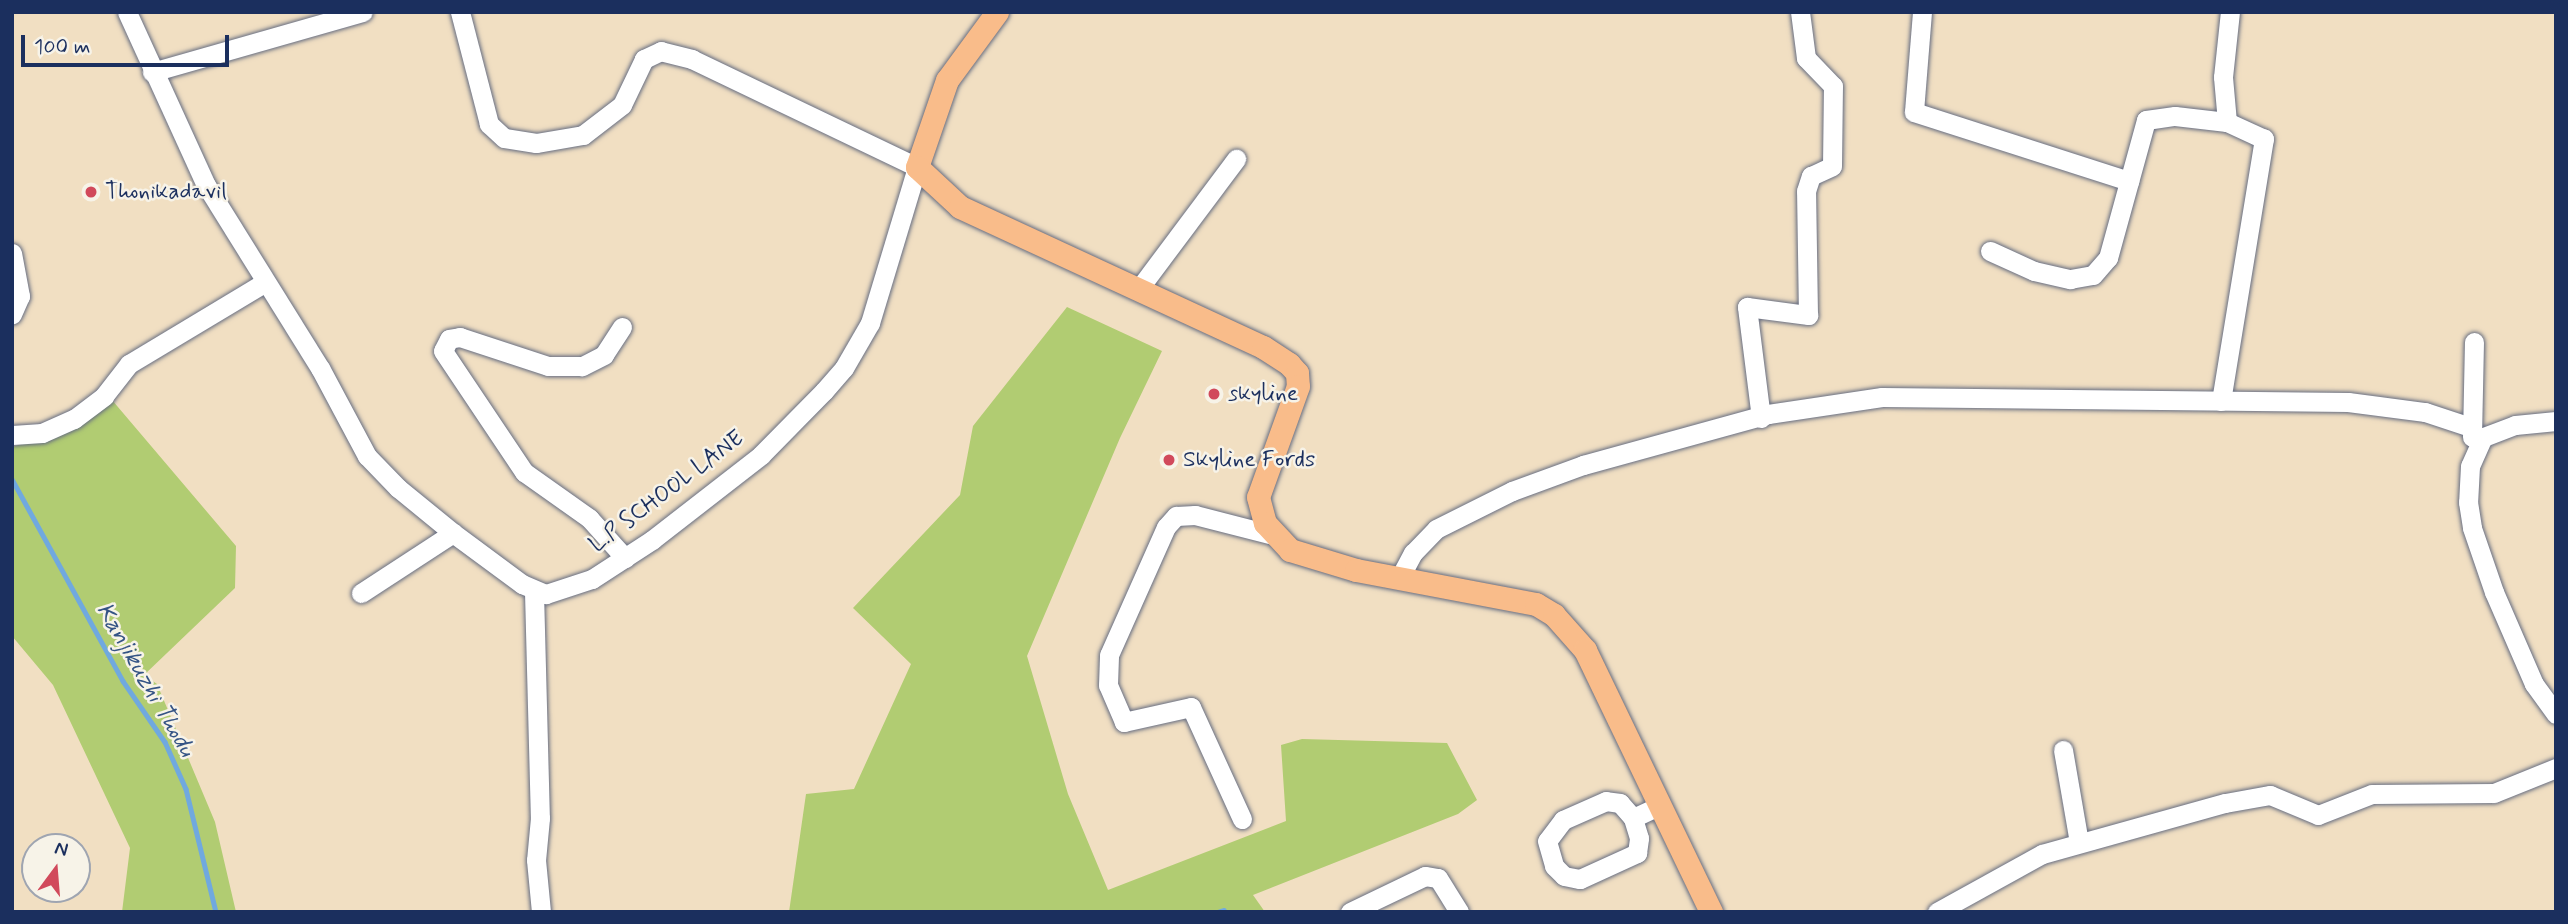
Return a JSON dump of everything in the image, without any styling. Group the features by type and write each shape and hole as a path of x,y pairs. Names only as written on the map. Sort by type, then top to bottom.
{"main road":[{"path":"997,12 947,80 917,167 960,207 1278,355 1297,373 1298,387 1258,497 1259,510 1277,536 1290,550 1399,579 1536,604 1554,615 1585,650 1657,807 1710,911"}],"street":[{"path":"127,12 152,72 206,185 264,283 320,368 368,456 382,474 453,533 534,592 540,818 536,860 541,912"},
{"path":"152,72 363,12"},
{"path":"460,12 489,124 505,138 536,143 583,135 622,104 644,59 661,51 692,59 917,167"},
{"path":"1761,418 1747,307 1808,315 1806,191 1811,176 1832,166 1833,86 1807,58 1800,12"},
{"path":"1922,12 1914,112 2129,181"},
{"path":"2227,122 2223,77 2230,12"},
{"path":"1990,251 2058,276 2092,275 2108,258 2146,120 2175,116 2227,122 2264,139 2221,401"},
{"path":"1138,290 1236,159"},
{"name":"L.P SCHOOL LANE","path":"534,592 564,591 625,558 761,455 844,368 870,323 917,167"},
{"path":"12,253 20,296 12,314"},
{"path":"12,435 42,433 74,419 104,396 129,363 264,283"},
{"path":"622,327 604,355 582,366 548,366 460,337 449,339 443,351 524,472 589,518 625,558"},
{"path":"2474,342 2470,427 2475,448 2469,502 2472,528 2494,592 2529,674 2556,714"},
{"path":"1399,579 1418,547 1436,529 1512,491 1583,465 1761,418 1882,397 2382,404 2470,427"},
{"path":"2475,448 2491,430 2556,421"},
{"path":"1242,819 1191,707 1124,722 1108,685 1109,655 1166,527 1176,516 1195,515 1277,536"},
{"path":"361,593 453,533"},
{"path":"2063,750 2079,843"},
{"path":"1937,912 2012,867 2079,843 2259,796 2280,796 2318,815 2372,794 2494,793 2556,768"},
{"path":"1606,801 1620,803 1633,818 1639,838 1636,853 1580,879 1564,876 1554,866 1546,841 1563,820 1606,801"},
{"path":"1633,818 1657,807"},
{"path":"1350,912 1425,876 1437,878 1459,912"}],"green space":[{"path":"1067,307 1162,351 1120,438 1027,656 1068,794 1108,890 1286,821 1281,745 1302,739 1447,743 1477,800 1458,814 1253,895 1265,912 789,912 806,794 854,789 911,664 853,608 960,495 973,426"},
{"path":"112,400 236,546 235,588 144,675 157,684 215,822 236,912 122,912 130,848 53,685 12,636 12,447 66,430"}],"waterway":[{"name":"Kanjikuzhi Thodu","path":"12,479 123,681 165,742 186,789 216,912"},
{"path":"1218,912 1224,910"}],"place":[{"name":"Thonikadavil","path":"91,192"},
{"name":"skyline","path":"1214,394"},
{"name":"Skyline Fords","path":"1169,460"}]}
